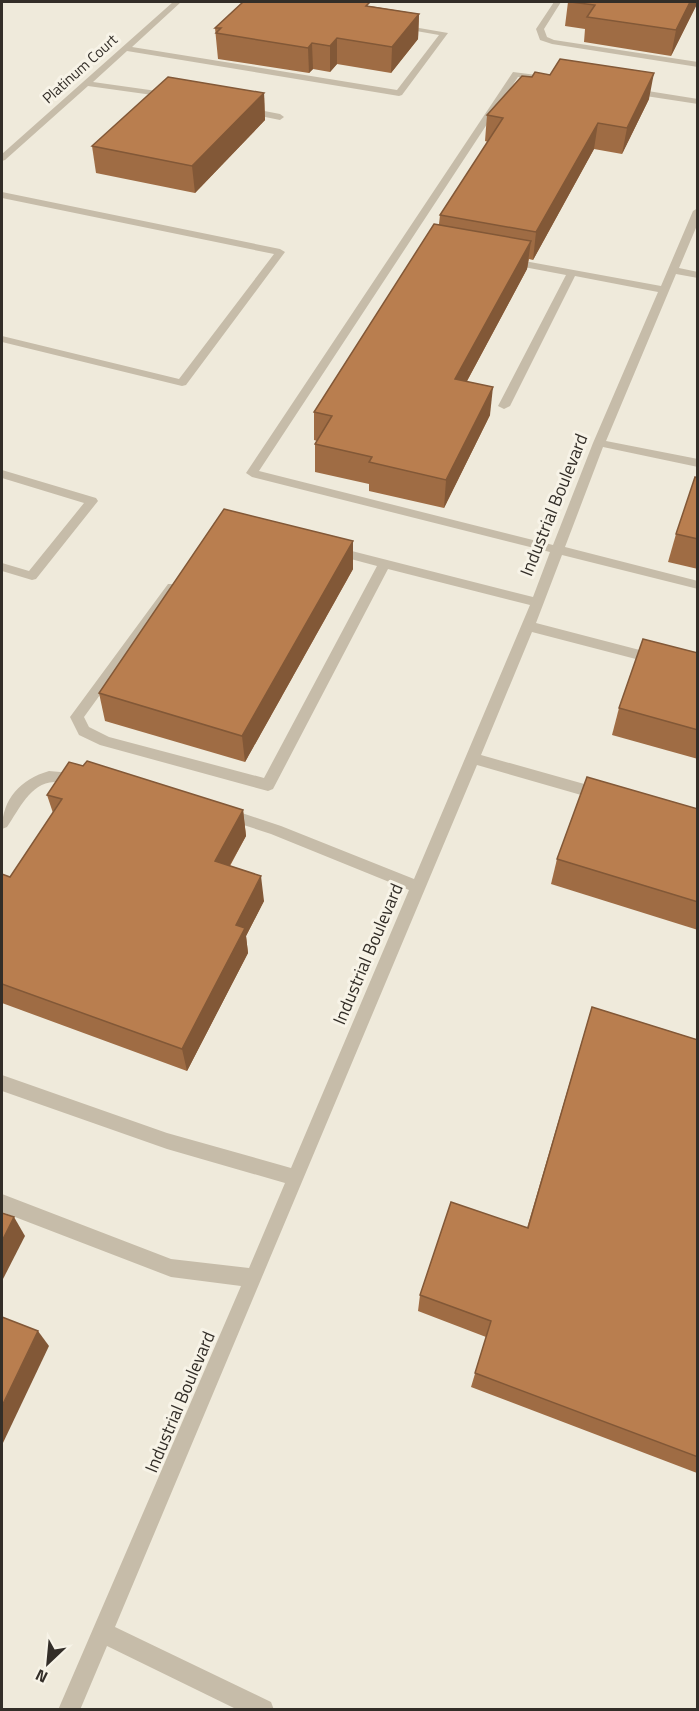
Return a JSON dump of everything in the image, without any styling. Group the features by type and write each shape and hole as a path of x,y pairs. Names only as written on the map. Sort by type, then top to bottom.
{"street":[{"name":"Platinum Court","path":"2,158 177,2"},
{"path":"557,2 540,29 543,38 567,46 690,60 698,65"},
{"path":"125,48 399,93 444,33 386,24"},
{"path":"561,81 516,74 411,242 252,473 698,585"},
{"path":"86,83 177,97"},
{"path":"618,90 698,102"},
{"path":"232,107 280,117"},
{"path":"2,195 280,252 182,383 2,339"},
{"name":"Industrial Boulevard","path":"69,1710 254,1278 528,626 599,443 698,211"},
{"path":"494,258 664,290"},
{"path":"672,270 698,275"},
{"path":"504,406 572,273"},
{"path":"599,443 698,463"},
{"path":"2,474 92,501 32,576 2,567"},
{"path":"320,547 536,602"},
{"path":"181,575 77,717 84,730 105,741 268,785 385,563"},
{"path":"528,626 663,661"},
{"path":"472,758 621,801"},
{"path":"2,823 33,781 54,775 88,779"},
{"path":"210,808 276,830 417,887"},
{"path":"2,1083 167,1141 296,1178"},
{"path":"2,1203 171,1268 254,1278"},
{"path":"101,1632 263,1710"}],"building":[{"path":"243,2 370,2 366,6 419,14 392,47 337,38 330,46 312,43 308,48 216,33 221,28 215,28"},
{"path":"571,2 690,2 676,30 587,17 595,5"},
{"path":"560,59 654,73 627,128 598,123 536,232 440,215 503,118 487,115 522,76 532,77 535,72 550,75"},
{"path":"168,77 264,93 192,166 92,146"},
{"path":"434,224 531,241 455,379 493,387 446,480 369,462 372,457 315,444 332,416 314,412"},
{"path":"695,477 698,478 698,539 676,534"},
{"path":"224,509 353,541 242,736 99,693"},
{"path":"643,639 698,653 698,730 619,708"},
{"path":"87,761 243,810 215,861 261,876 236,925 245,928 182,1049 2,984 2,874 10,877 62,799 47,795 69,762 83,766"},
{"path":"587,777 698,809 698,902 557,859"},
{"path":"592,1007 698,1040 698,1457 475,1373 491,1321 420,1295 451,1202 528,1228"},
{"path":"2,1213 14,1217 2,1241"},
{"path":"2,1317 38,1331 2,1406"}]}
